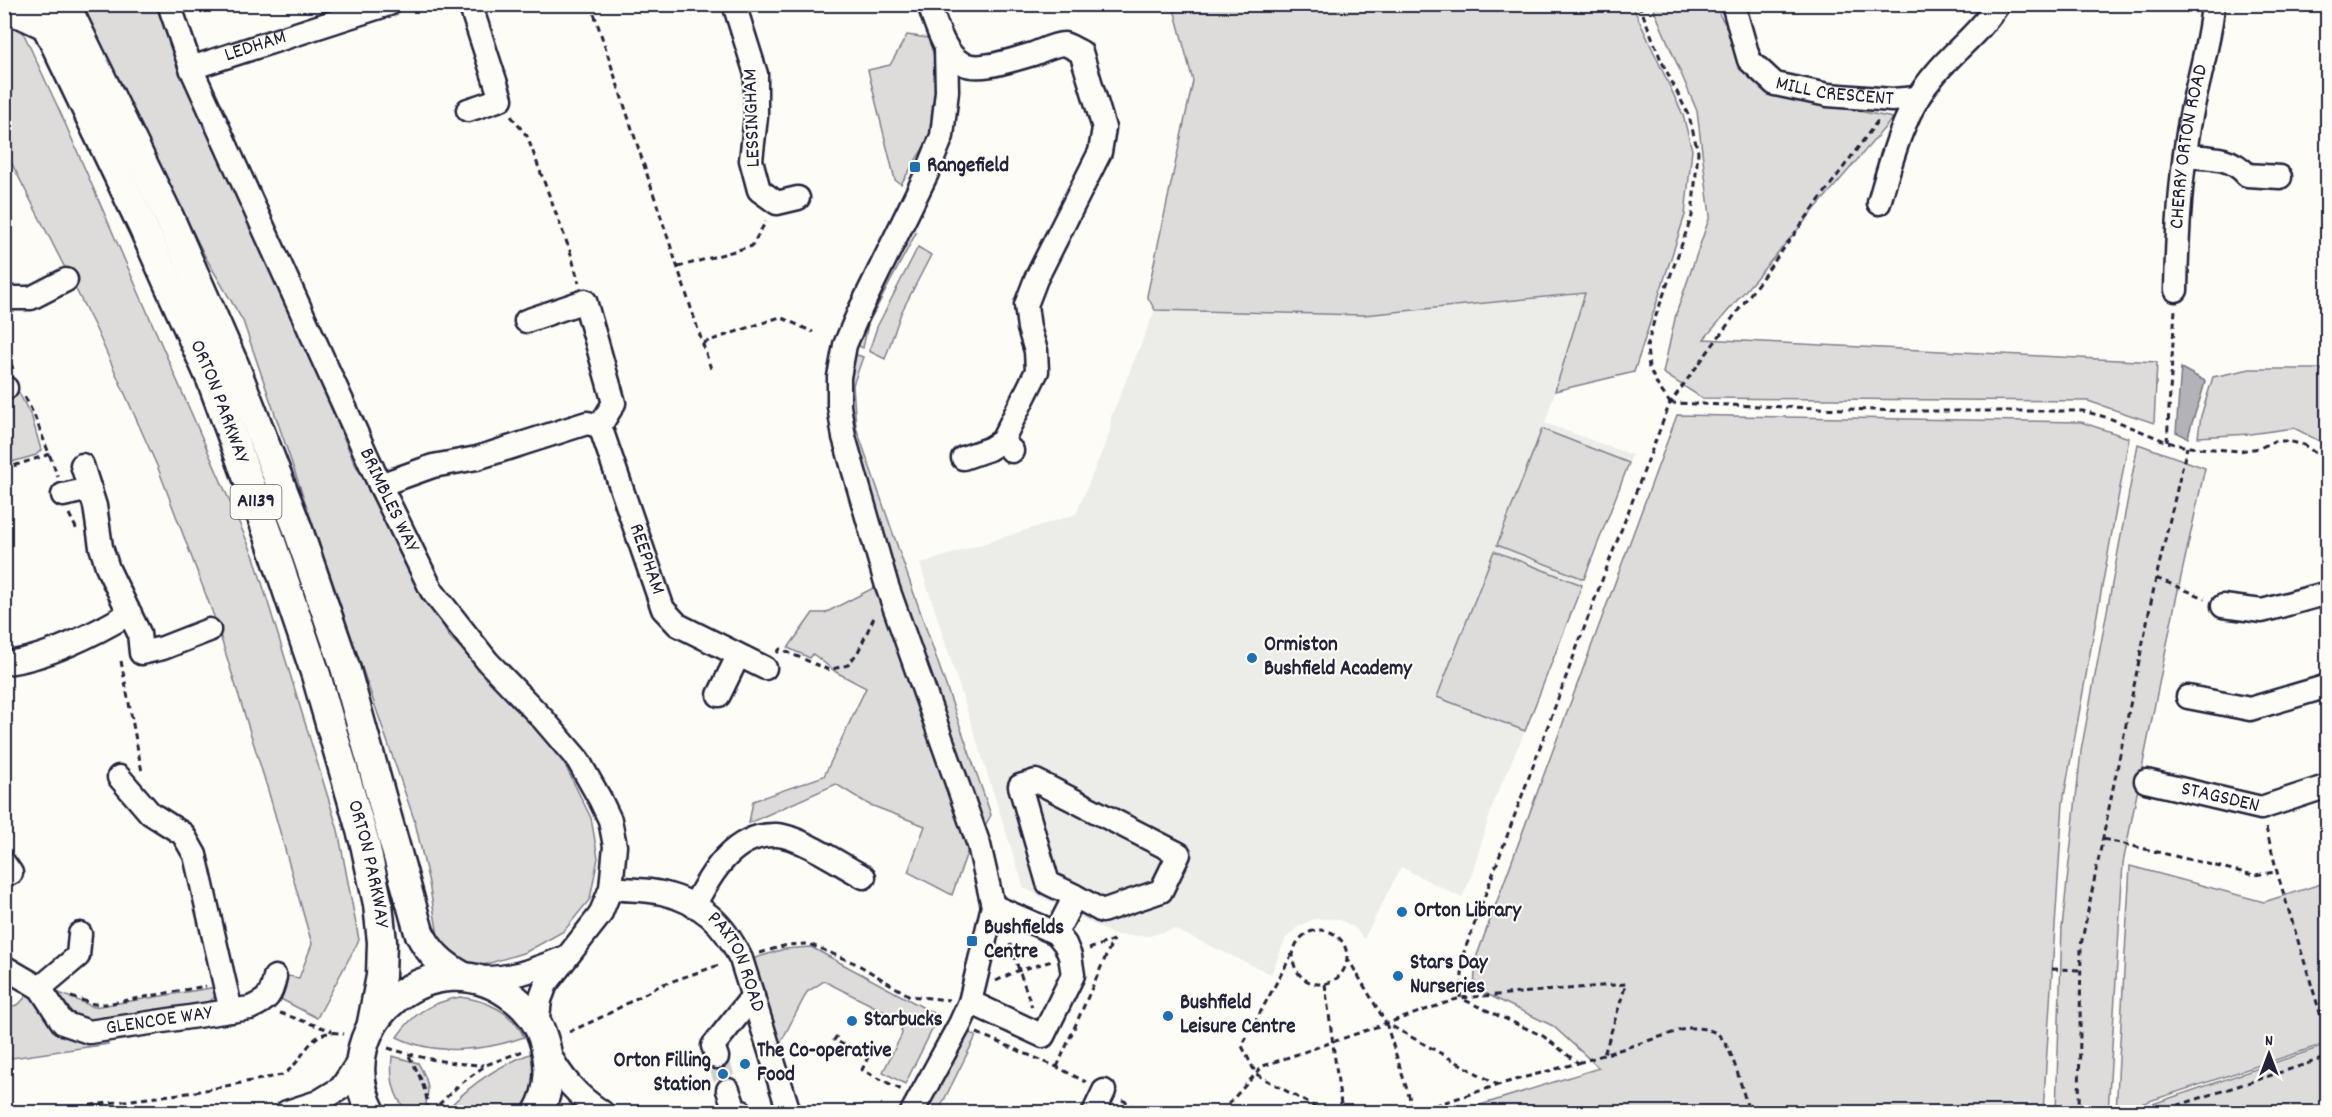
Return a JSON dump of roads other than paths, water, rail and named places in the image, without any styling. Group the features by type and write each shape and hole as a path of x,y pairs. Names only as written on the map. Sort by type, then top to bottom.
{"main road":[{"name":"ORTON PARKWAY","path":"36,4 143,227 211,379 269,536 316,675 365,844 378,904 382,942 381,976 366,1042 361,1081 371,1113"},
{"name":"ORTON PARKWAY","path":"65,4 169,217 235,367 297,527 345,667 419,932 426,947 436,958 467,977"},
{"path":"366,1042 383,1009 399,994 419,983 440,977 467,977 490,983 521,1003 533,1017 545,1041 549,1076 544,1103 538,1113"}],"street":[{"name":"BRIMBLES WAY","path":"169,4 191,68 380,485 432,591 488,662 543,719 578,760 610,820 615,846 611,888 600,915 546,984 540,1000 538,1017 545,1041"},
{"name":"LEDHAM","path":"191,68 388,4"},
{"path":"468,110 501,99 470,4"},
{"name":"LESSINGHAM","path":"734,4 756,74 756,117 751,160 759,189 787,200"},
{"path":"929,4 946,49 956,61 971,67 987,66 1064,44 1081,52 1104,128 1100,152 1036,279 1026,305 1029,328 1036,351 1037,371 1007,446 989,449 963,458"},
{"name":"MILL CRESCENT","path":"1732,4 1749,60 1775,84 1828,95 1892,100 1917,98"},
{"path":"1879,202 1895,146 1917,98 1935,73 1998,4"},
{"name":"CHERRY ORTON ROAD","path":"2176,290 2177,224 2185,156 2206,53 2213,4"},
{"path":"4,14 21,17 49,30"},
{"path":"916,1106 960,1024 962,1001 993,906 979,844 887,586 844,437 839,406 839,377 845,345 859,312 927,173 942,136 947,91 946,49"},
{"path":"2185,156 2227,160 2236,163 2247,175 2280,177"},
{"path":"4,298 31,298 66,280"},
{"path":"380,485 433,466 477,458 587,423 600,426 614,403 585,301 526,321"},
{"name":"REEPHAM","path":"600,426 663,609 678,625 765,668"},
{"path":"82,465 90,489 105,558 139,633 141,653 163,648 208,630"},
{"path":"63,495 90,489"},
{"path":"2223,606 2262,611 2328,593"},
{"path":"4,663 26,662 107,626 130,613"},
{"path":"719,695 738,656"},
{"path":"2188,697 2250,709 2328,686"},
{"name":"GLENCOE WAY","path":"119,777 144,821 183,834 195,855 231,1011"},
{"path":"1036,781 1179,854 1161,891 1102,911 1075,896 1048,883 1020,786 1036,781"},
{"name":"STAGSDEN","path":"2146,782 2261,808 2328,786"},
{"path":"694,906 708,879 728,854 751,839 778,835 804,844 864,877"},
{"name":"PAXTON ROAD","path":"611,888 661,892 694,906 717,920 731,938 741,958 789,1113"},
{"path":"1056,933 1075,896"},
{"path":"962,1001 1043,1036 1073,975 1070,956 1065,944 1056,933 993,906"},
{"path":"45,984 78,956 80,934"},
{"name":"BRIMBLES WAY","path":"467,977 497,979 521,975 567,956"},
{"name":"GLENCOE WAY","path":"4,967 45,984 63,1023 89,1032 250,1008 263,1002 271,993 274,977"},
{"path":"717,1057 713,1046 753,996"},
{"path":"545,1041 556,1068 569,1086 602,1113"},
{"path":"292,1112 318,1102 341,1088 366,1042"},
{"path":"728,1090 735,1110 742,1113"},
{"path":"1094,1113 1104,1091"}],"tunnel":[{"path":"717,1057 728,1090"}],"place":[{"name":"Rangefield","path":"915,167"},
{"name":"Ormiston Bushfield Academy","path":"1252,658"},
{"name":"Orton Library","path":"1402,912"},
{"name":"Bushfields Centre","path":"972,941"},
{"name":"Stars Day Nurseries","path":"1398,976"},
{"name":"Bushfield Leisure Centre","path":"1168,1016"},
{"name":"Starbucks","path":"852,1021"},
{"name":"The Co-operative Food","path":"745,1064"},
{"name":"Orton Filling Station","path":"723,1074"}]}
